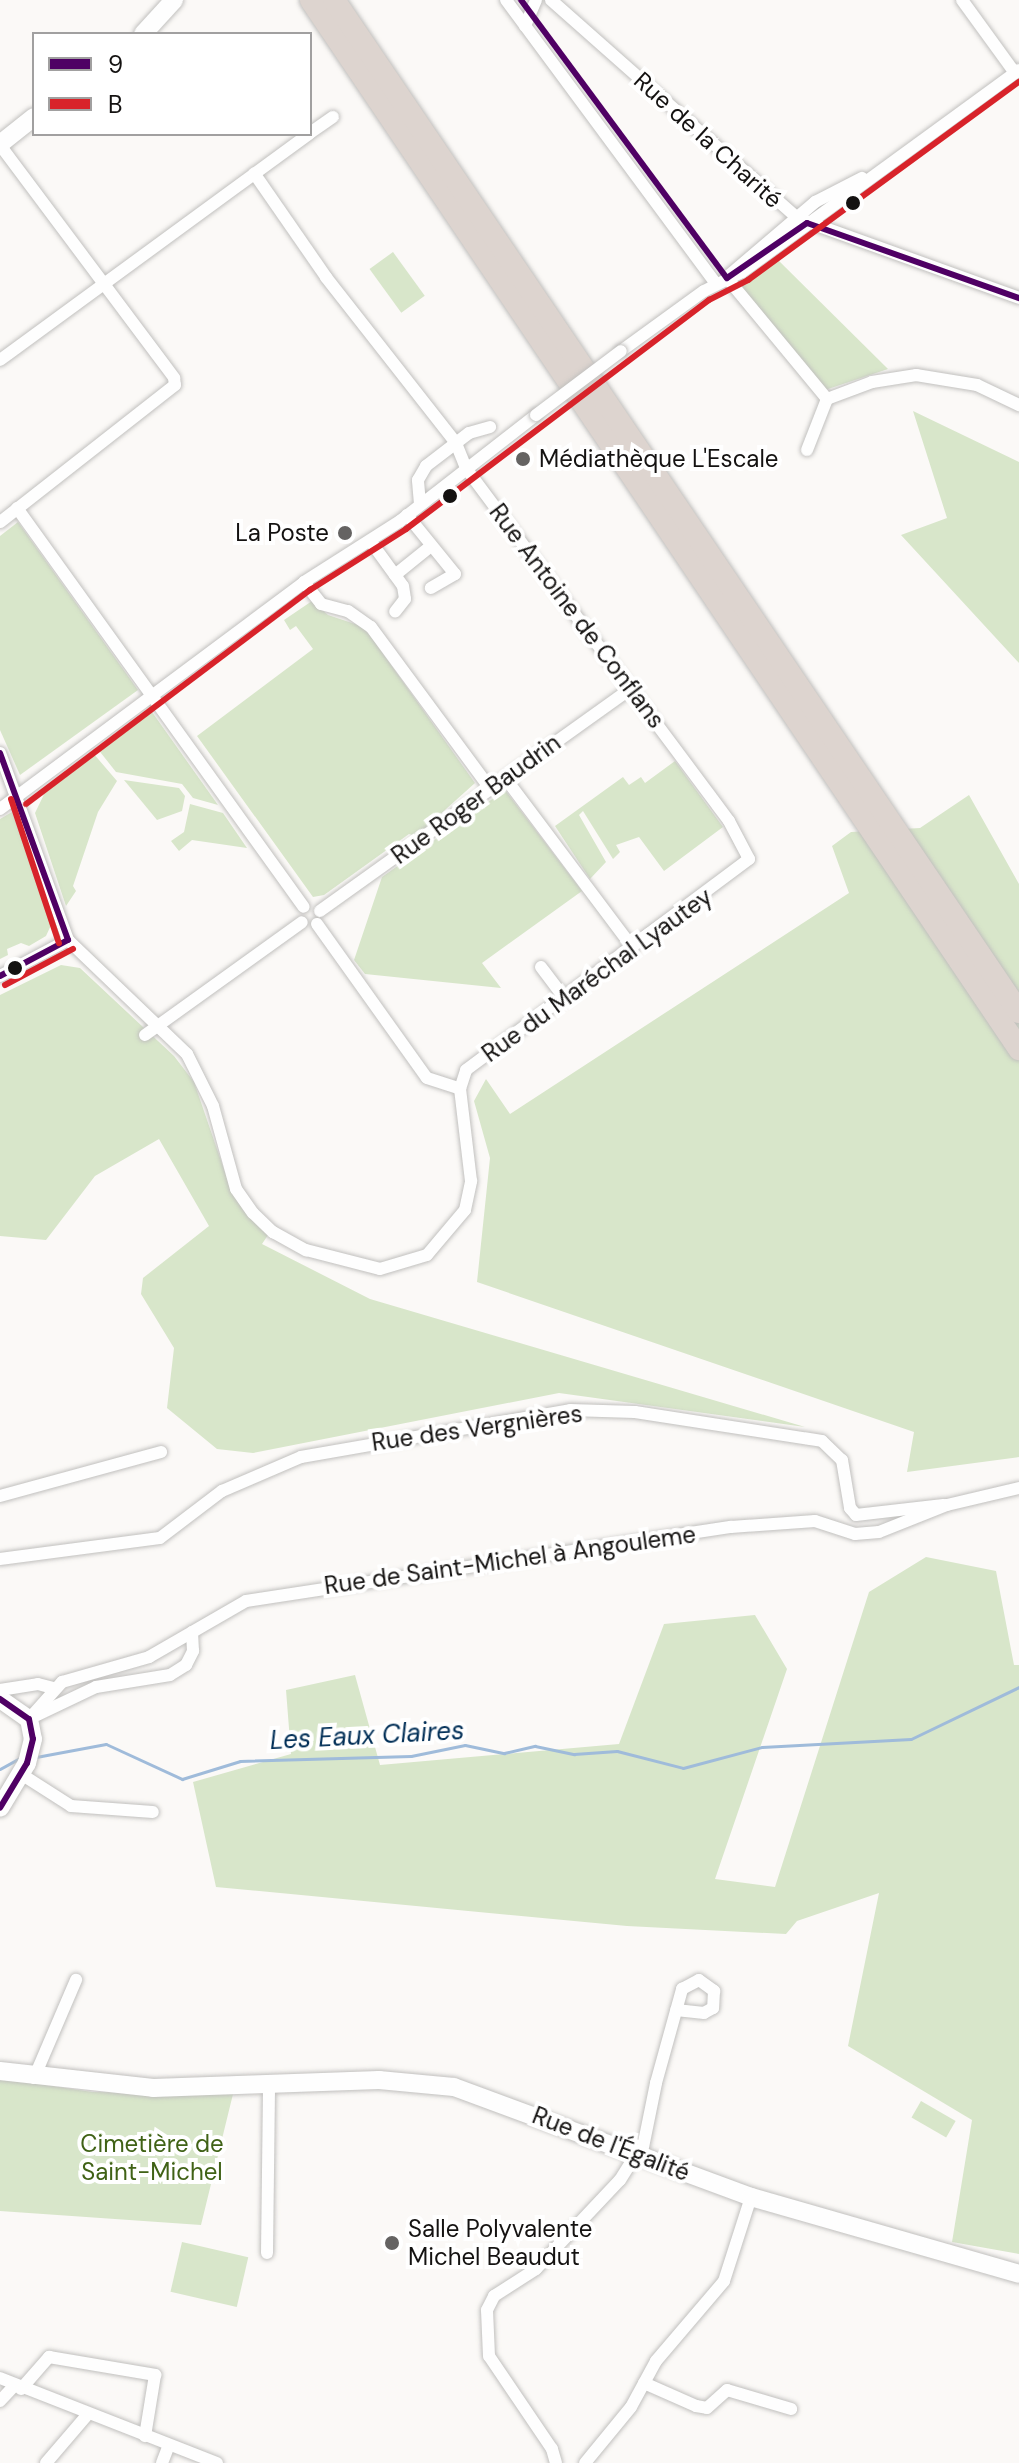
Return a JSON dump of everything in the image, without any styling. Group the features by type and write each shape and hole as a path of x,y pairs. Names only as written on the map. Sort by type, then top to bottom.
{"highway":[{"path":"311,0 1019,1049"},
{"path":"338,5 1019,1012"}],"street":[{"path":"145,32 174,0"},
{"path":"506,0 722,281 827,399"},
{"path":"525,26 536,0"},
{"name":"Rue de la Charité","path":"551,0 802,221 1019,298"},
{"path":"0,809 304,582 371,542 621,351 1017,72 962,0"},
{"path":"312,132 333,117"},
{"path":"0,522 175,385 174,378 0,144 32,119"},
{"path":"0,360 306,136"},
{"name":"Rue Antoine de Conflans","path":"254,173 326,277 456,443 466,468 748,850 744,868"},
{"path":"827,399 903,376 944,377 1019,405"},
{"path":"807,450 827,399"},
{"path":"420,504 418,480 426,466 456,443 490,427"},
{"path":"17,508 304,907 320,911 317,924"},
{"path":"407,515 431,546 458,572 431,588"},
{"path":"371,542 395,575 405,599 395,612"},
{"path":"395,575 431,546"},
{"path":"304,582 321,604 348,611 371,627 489,787"},
{"name":"Rue Roger Baudrin","path":"320,911 631,688"},
{"path":"0,753 20,796 68,940 150,1031 187,1054 206,1086 236,1189 253,1213 273,1232 306,1250 351,1265 380,1269 427,1255 465,1210 471,1181 460,1089 427,1078 317,924 302,922 150,1031"},
{"path":"506,779 633,948"},
{"name":"Rue du Maréchal Lyautey","path":"460,1089 466,1070 744,868"},
{"path":"302,922 304,907"},
{"path":"0,976 68,940"},
{"path":"541,967 565,999"},
{"name":"Rue des Vergnières","path":"0,1559 160,1538 222,1491 301,1457 570,1410 635,1412 822,1441 837,1451 848,1502 862,1516 922,1503 947,1505"},
{"path":"0,1496 161,1452"},
{"name":"Rue de Saint-Michel à Angouleme","path":"0,1690 38,1684 53,1688 149,1657 231,1607 273,1595 731,1527 815,1521 855,1534 879,1532 947,1505 1019,1488"},
{"path":"33,1717 96,1687 170,1675 186,1665 193,1651 192,1632"},
{"path":"0,1808 26,1761 33,1717 53,1688"},
{"path":"0,1699 33,1717"},
{"path":"26,1761 71,1806 153,1812"},
{"path":"34,2078 76,1980"},
{"path":"556,2463 538,2429 489,2356 487,2310 494,2296 536,2269 620,2180 638,2156 676,2010"},
{"name":"Rue de l'Égalité","path":"0,2071 34,2078 153,2088 379,2080 454,2087 751,2197 1019,2274"},
{"path":"267,2253 269,2085"},
{"path":"585,2463 644,2383 656,2361 724,2281 751,2197"},
{"name":"Rue de l'Égalité","path":"946,2254 1019,2263"},
{"path":"0,2401 49,2357 155,2375 145,2436"},
{"path":"0,2378 217,2463"},
{"path":"644,2383 707,2408 727,2390 791,2409"},
{"path":"46,2463 88,2414"},
{"path":"162,2463 169,2445"}],"green space":[{"path":"393,252 425,296 401,313 370,269"},
{"path":"775,257 888,369 825,390 739,284"},
{"path":"913,411 1019,462 1019,663 901,535 947,518"},
{"path":"18,522 138,690 20,775 0,730 0,536"},
{"path":"312,601 328,615 364,627 475,783 416,836 409,834 324,895 313,897 197,736 313,649 296,626 290,630 284,620"},
{"path":"148,710 218,805 193,798 182,784 116,772 97,748"},
{"path":"93,753 117,781 98,812 73,886 76,891 66,906 35,813 49,784"},
{"path":"675,761 723,827 664,871 639,837 616,845 620,852 613,859 583,811 579,815 606,862 590,879 555,826 623,777 629,785 641,777 645,783"},
{"path":"124,780 179,788 185,796 182,811 157,820"},
{"path":"505,790 582,891 482,963 501,988 365,974 354,960 382,877"},
{"path":"969,795 1019,884 1019,1457 907,1472 914,1432 477,1282 490,1158 474,1101 486,1079 510,1114 849,893 832,846 851,832 920,828"},
{"path":"190,804 223,813 247,848 192,840 179,851 171,841 184,832"},
{"path":"12,812 52,923 46,936 29,946 21,943 7,949 8,955 0,959 0,819"},
{"path":"61,965 80,968 174,1056 194,1082 229,1184 243,1210 268,1235 262,1244 370,1299 805,1427 559,1393 253,1453 217,1449 167,1408 174,1348 141,1294 143,1278 209,1226 159,1139 95,1176 46,1240 0,1236 0,995"},
{"path":"926,1557 996,1571 1014,1665 1019,1665 1019,2254 952,2242 972,2120 848,2046 879,1893 797,1921 786,1934 627,1926 216,1887 193,1782 291,1754 286,1690 355,1675 380,1765 619,1744 664,1624 755,1615 787,1669 715,1879 775,1887 869,1592"},
{"name":"Cimetière de Saint-Michel","path":"0,2078 92,2092 233,2094 201,2225 0,2211"},
{"path":"921,2101 956,2121 946,2137 911,2117"},
{"path":"182,2242 248,2257 237,2307 171,2292"}],"waterway":[{"name":"Les Eaux Claires","path":"36,1757 106,1744 182,1779 240,1761 411,1756 465,1745 504,1753 535,1746 574,1754 617,1751 683,1768 762,1747 911,1739 1019,1687"},
{"name":"Les Eaux Claires","path":"0,1769 20,1758"}],"transit line":[{"name":"9","path":"521,0 727,278"},
{"name":"B","path":"26,804 310,590 406,529 709,300 748,280 1019,82"},
{"name":"9","path":"807,223 1019,298"},
{"name":"9","path":"727,278 807,223"},
{"name":"9","path":"0,753 68,940"},
{"name":"B","path":"11,799 59,943"},
{"name":"9","path":"0,976 68,940"},
{"name":"B","path":"5,985 73,949"},
{"name":"9","path":"0,1699 29,1719 33,1739 27,1763 0,1808"}],"place":[{"name":"Médiathèque L'Escale","path":"523,459"},
{"name":"La Poste","path":"345,533"},
{"name":"Salle Polyvalente Michel Beaudut","path":"392,2243"}]}
